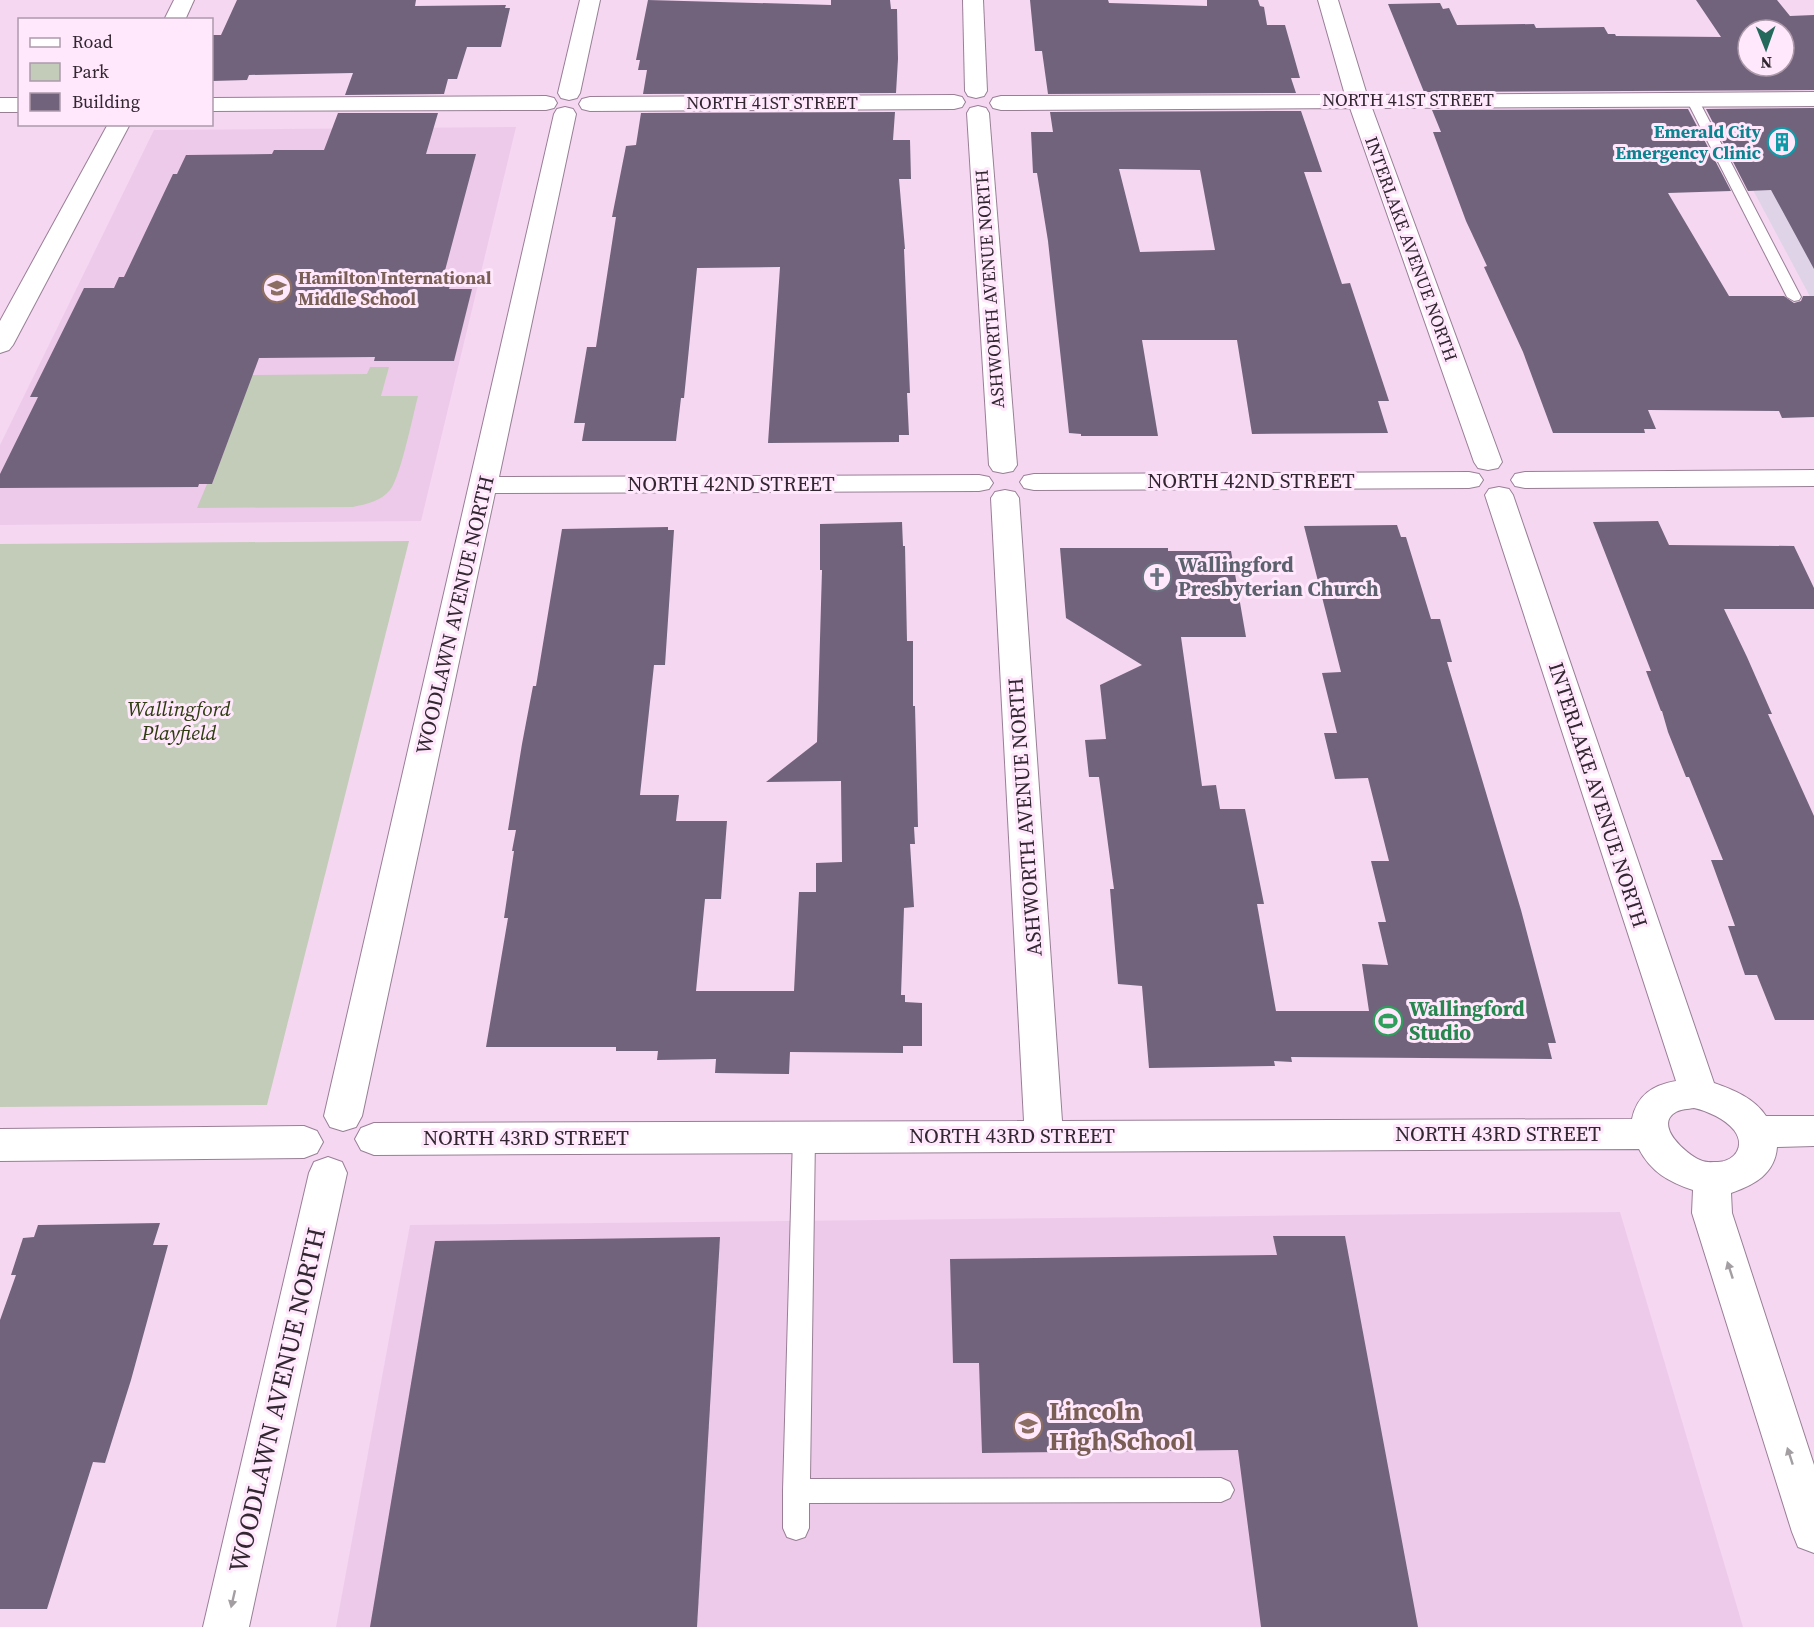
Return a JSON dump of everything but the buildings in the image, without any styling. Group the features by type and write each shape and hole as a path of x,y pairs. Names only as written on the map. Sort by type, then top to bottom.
{"street":[{"path":"175,18 184,0"},
{"name":"WOODLAWN AVENUE NORTH","path":"343,1116 590,0"},
{"name":"ASHWORTH AVENUE NORTH","path":"973,0 977,102 1003,465"},
{"name":"INTERLAKE AVENUE NORTH","path":"1328,0 1358,100 1479,471"},
{"name":"NORTH 41ST STREET","path":"213,105 954,102 958,109 977,102 995,110 1001,103 1814,99"},
{"path":"0,105 18,105"},
{"path":"0,345 118,126"},
{"path":"1003,465 1025,469 1030,473 1034,482 1027,493 992,490 980,475 985,470 1003,465"},
{"name":"NORTH 42ND STREET","path":"1034,482 1479,471 1513,467 1519,471 1512,487"},
{"path":"1512,487 1814,478"},
{"name":"NORTH 42ND STREET","path":"484,486 992,490"},
{"name":"INTERLAKE AVENUE NORTH","path":"1512,487 1699,1094"},
{"name":"ASHWORTH AVENUE NORTH","path":"992,490 1044,1136"},
{"path":"1677,1094 1699,1094 1711,1096 1742,1114 1754,1132 1757,1140 1757,1154 1751,1165 1740,1174 1724,1179 1713,1178 1687,1172 1670,1162 1657,1149 1650,1134 1649,1120 1654,1108 1664,1099 1677,1094"},
{"path":"0,1145 316,1157 347,1170 358,1164 372,1149 374,1139 367,1123 359,1118 343,1116 327,1119 317,1125 316,1157"},
{"path":"1754,1132 1814,1131"},
{"name":"NORTH 43RD STREET","path":"374,1139 1650,1134"},
{"name":"WOODLAWN AVENUE NORTH","path":"226,1627 316,1157"},
{"path":"1713,1178 1712,1213 1811,1513"}],"lane":[{"path":"1692,99 1794,297"},
{"path":"796,1528 804,1137"},
{"path":"796,1491 1221,1490"}],"shaded area":[{"path":"1713,115 1814,115 1814,304"},
{"name":"Hamilton International Middle School","path":"516,127 421,521 0,525 0,445 154,130"},
{"name":"Lincoln High School","path":"1620,1212 1743,1627 336,1627 410,1225"}],"green space":[{"path":"370,367 389,367 381,396 418,396 398,473 394,484 386,494 373,502 353,507 197,508 207,484 212,484 252,375 367,374"},
{"name":"Wallingford Playfield","path":"409,541 267,1105 0,1107 0,544"}],"place":[{"name":"Emerald City Emergency Clinic","path":"1782,142"},
{"name":"Hamilton International Middle School","path":"277,288"},
{"name":"Wallingford Presbyterian Church","path":"1157,577"},
{"name":"Wallingford Studio","path":"1388,1021"},
{"name":"Lincoln High School","path":"1028,1426"}]}
